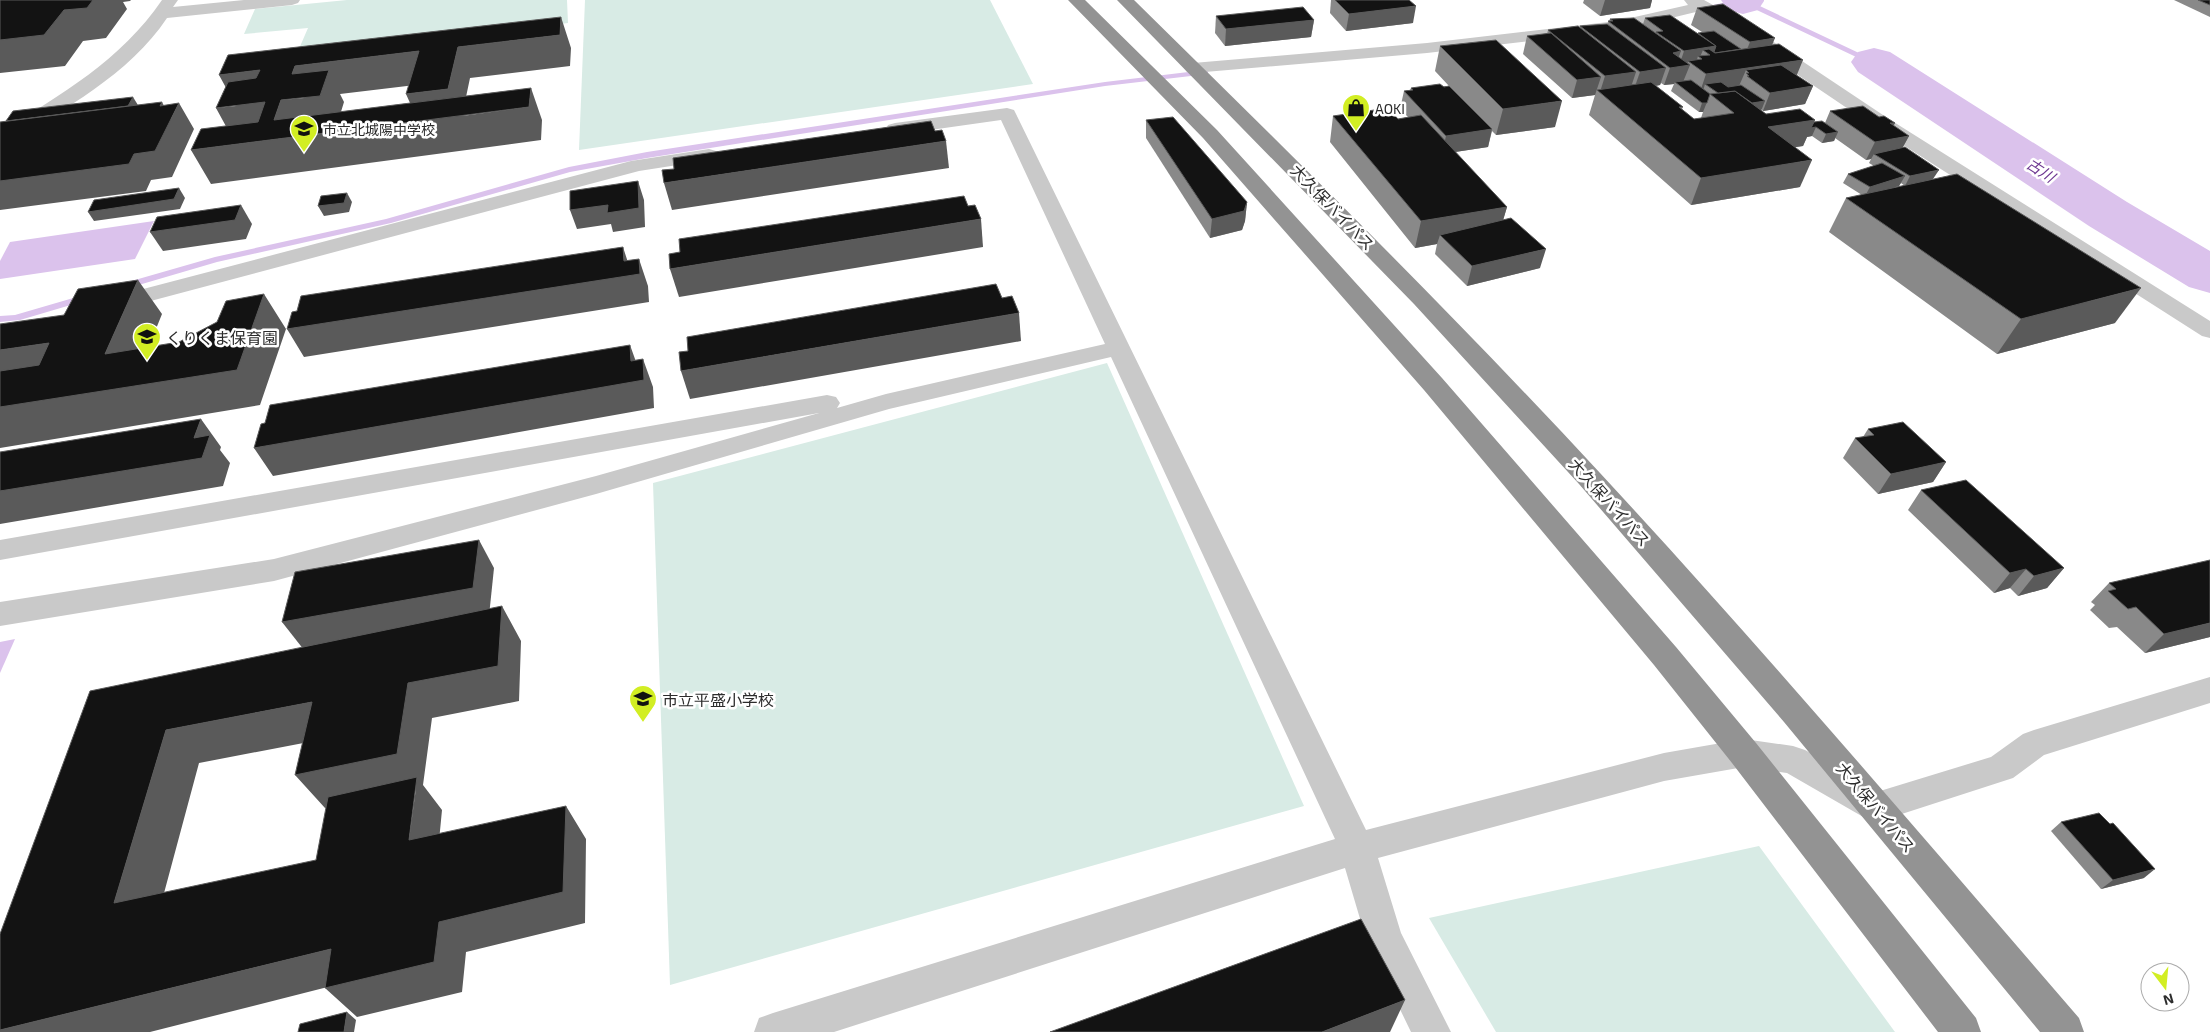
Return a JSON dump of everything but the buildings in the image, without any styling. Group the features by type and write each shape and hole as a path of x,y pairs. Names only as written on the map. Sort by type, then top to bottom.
{"highway":[{"path":"1076,0 1210,134 1433,384 1658,648 1744,753 1962,1032"},
{"name":"大久保バイパス","path":"1125,0 1314,187 1518,400 1723,630 1877,807 2065,1032"}],"street":[{"path":"0,140 105,74 166,7 292,0"},
{"path":"1193,68 1426,48 1617,26 1698,3 1736,25 1882,123 2210,332"},
{"path":"874,132 1007,114 1357,848 1384,939 1432,1032"},
{"path":"9,116 36,118"},
{"path":"99,308 638,165 732,152"},
{"path":"0,614 274,570 596,485 886,402 1119,348"},
{"path":"0,550 850,399 886,402"},
{"path":"772,1032 1357,848 1664,767 1744,753 1793,760 1877,807 2001,768 2034,744 2210,690"}],"shaded area":[{"path":"347,0 567,0 568,23 295,58 308,28 244,34 255,9"},
{"path":"585,0 990,0 1033,84 579,150"},
{"path":"154,221 135,259 0,279 0,261 10,242"},
{"path":"1107,363 1304,806 670,985 653,483"},
{"path":"15,639 0,673 0,642"},
{"path":"1759,846 1895,1032 1496,1032 1429,918"}],"waterway":[{"path":"1708,7 1743,1 1874,62"},
{"name":"古川","path":"1874,62 2108,214 2210,275"},
{"path":"125,286 215,260 388,221 569,170 647,155 1105,84 1205,72"},
{"path":"0,319 16,318 87,297"}],"place":[{"name":"AOKI","path":"1356,132"},
{"name":"市立北城陽中学校","path":"304,153"},
{"name":"くりくま保育園","path":"147,361"},
{"name":"市立平盛小学校","path":"643,723"}]}
